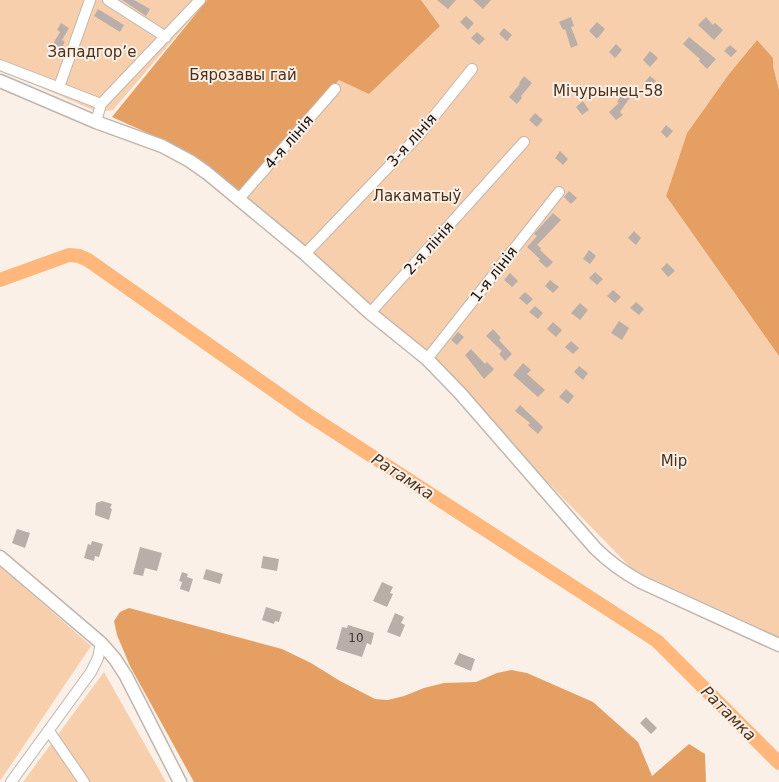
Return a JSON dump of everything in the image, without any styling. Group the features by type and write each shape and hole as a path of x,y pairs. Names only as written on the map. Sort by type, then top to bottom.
{"street":[{"path":"59,87 90,0"},
{"path":"108,0 166,37"},
{"path":"96,122 102,104 200,0"},
{"path":"0,65 102,104"},
{"name":"3-я лінія","path":"306,253 419,135 472,70"},
{"path":"0,81 96,122 162,146 207,173 240,197 428,358 607,560 641,582 779,645"},
{"name":"4-я лінія","path":"240,197 335,89"},
{"name":"2-я лінія","path":"372,311 524,142"},
{"name":"1-я лінія","path":"428,358 559,192"},
{"path":"0,556 101,643 115,660 126,676 180,782"},
{"path":"11,782 91,672 98,658 101,643"},
{"path":"50,730 84,782"}],"green space":[{"name":"Западгорʼе","path":"0,0 207,0 113,110 98,112 0,70"},
{"name":"Бярозавы гай","path":"207,0 421,0 440,26 369,94 339,80 240,192 181,148 112,117"},
{"path":"421,0 779,0 779,90 773,58 756,41 729,74 687,133 666,196 779,356 779,637 633,570 525,459 431,358 240,192 339,80 440,26"},
{"path":"757,40 773,58 779,90 779,356 666,196 687,133 729,74"},
{"path":"0,566 91,646 0,781"},
{"path":"129,608 282,649 375,699 388,700 444,683 476,682 497,673 511,670 527,673 593,702 638,742 652,776 689,744 705,754 706,782 194,782 130,666 117,635 114,621 120,612"},
{"path":"104,672 166,782 23,782"}],"building":[{"path":"122,0 134,0 150,9 146,16"},
{"path":"437,0 456,0 448,9"},
{"path":"473,0 491,0 483,9"},
{"path":"98,9 124,25 120,32 94,16"},
{"path":"466,16 474,23 468,30 460,22"},
{"path":"571,17 574,26 571,27 578,45 571,48 565,29 563,30 559,22"},
{"path":"706,17 713,25 715,23 723,30 714,40 698,25"},
{"path":"597,22 605,29 597,39 589,31"},
{"path":"61,23 69,28 62,40 65,42 61,49 53,44 60,32 57,30"},
{"path":"504,28 512,35 507,41 499,34"},
{"path":"477,32 485,39 479,45 471,38"},
{"path":"689,37 716,59 707,69 699,61 700,59 683,44"},
{"path":"616,44 622,50 615,58 609,52"},
{"path":"730,45 737,51 731,57 724,51"},
{"path":"650,51 658,58 650,67 643,60"},
{"path":"524,76 532,83 517,104 509,97"},
{"path":"650,76 656,81 649,89 643,84"},
{"path":"630,95 620,112 623,115 616,120 609,112 619,103 617,102 621,96 625,99"},
{"path":"583,101 589,110 582,115 576,107"},
{"path":"535,113 543,120 537,127 529,120"},
{"path":"666,125 673,131 667,138 661,132"},
{"path":"560,151 568,159 563,165 555,158"},
{"path":"569,191 577,198 571,204 564,197"},
{"path":"553,213 561,220 537,245 553,262 547,268 527,247 537,236 534,234"},
{"path":"634,231 641,238 636,245 628,238"},
{"path":"589,250 596,256 590,264 583,259"},
{"path":"667,263 675,271 668,277 661,269"},
{"path":"595,272 603,279 597,285 589,278"},
{"path":"510,273 518,281 512,287 504,280"},
{"path":"550,280 559,287 553,293 545,286"},
{"path":"613,290 621,297 615,303 607,296"},
{"path":"525,292 533,299 527,305 519,298"},
{"path":"636,302 644,309 639,315 630,308"},
{"path":"580,303 588,310 580,320 571,313"},
{"path":"535,306 543,313 538,319 529,312"},
{"path":"619,321 629,328 622,340 611,333"},
{"path":"553,322 562,330 556,337 547,329"},
{"path":"493,329 501,338 499,340 512,354 505,361 499,354 502,351 486,336"},
{"path":"458,332 464,337 457,345 451,340"},
{"path":"571,341 579,348 573,354 565,347"},
{"path":"471,349 485,364 487,362 494,369 484,379 465,355"},
{"path":"523,363 531,370 527,374 545,390 538,397 513,375"},
{"path":"579,366 588,373 583,380 574,372"},
{"path":"566,389 574,396 568,404 559,397"},
{"path":"520,405 543,427 538,434 528,425 530,423 515,411"},
{"path":"102,501 112,504 109,520 95,515 96,503"},
{"path":"17,529 30,533 25,548 12,543"},
{"path":"92,541 103,544 99,557 95,556 94,561 84,558 88,544 91,545"},
{"path":"140,547 162,553 157,571 145,568 143,576 133,574"},
{"path":"263,556 279,559 277,571 261,568"},
{"path":"206,569 223,574 220,584 203,579"},
{"path":"182,572 188,574 187,577 193,579 189,592 180,589 182,582 179,581"},
{"path":"382,582 393,587 390,593 393,594 387,607 373,601"},
{"path":"266,607 282,612 279,622 275,621 274,624 262,620"},
{"path":"395,613 404,617 401,623 405,625 400,637 387,632"},
{"path":"348,625 374,633 371,645 367,643 362,657 336,649 342,627 347,628"},
{"path":"459,653 475,659 471,671 454,664"},
{"path":"646,717 657,728 651,734 640,723"}],"waterway":[{"name":"Ратамка","path":"0,280 69,255 79,256 88,260 307,414 657,641 779,763"}],"park label":[{"name":"Мічурынец-58","path":"608,91"},
{"name":"Лакаматыў","path":"417,196"},
{"name":"Мір","path":"674,461"}]}
